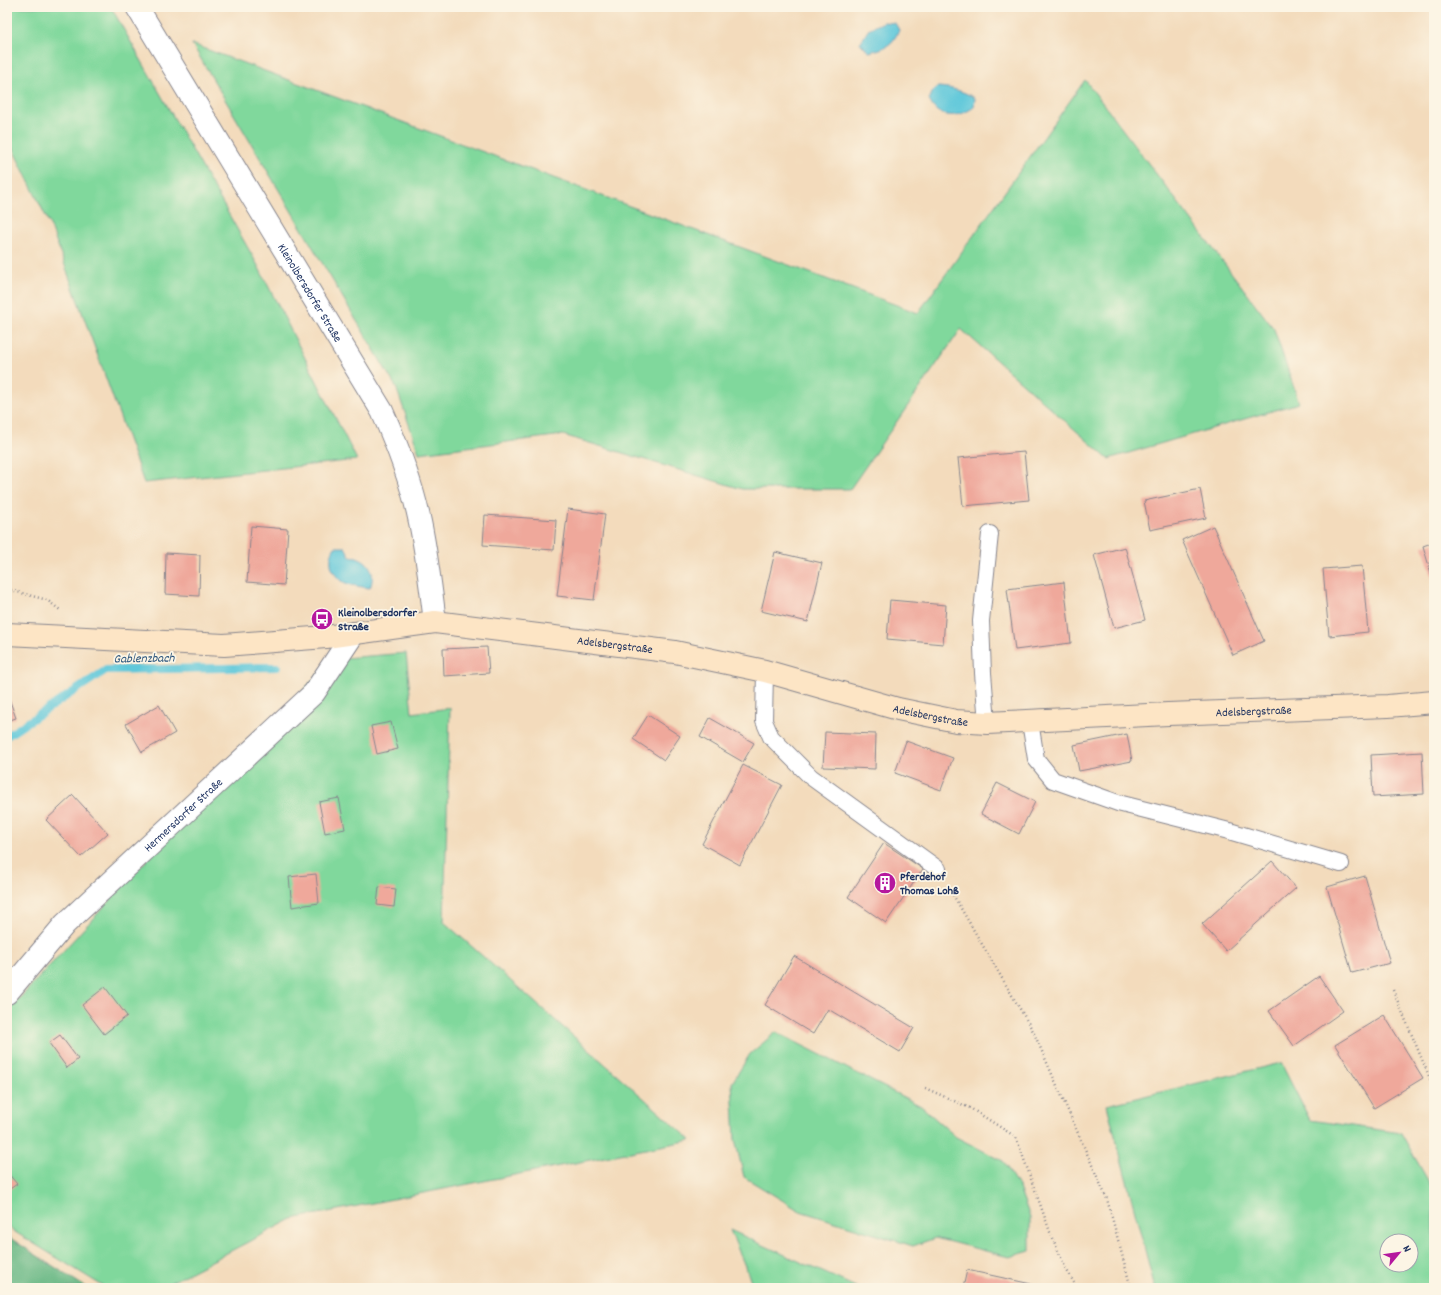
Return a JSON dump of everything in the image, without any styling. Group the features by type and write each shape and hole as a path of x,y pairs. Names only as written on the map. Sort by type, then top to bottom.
{"street":[{"name":"Kleinolbersdorfer Straße","path":"137,7 382,411 395,438 420,521 435,622"},
{"path":"7,634 224,645 326,637 435,622"},
{"name":"Adelsbergstraße","path":"435,622 674,652 765,671 898,709 956,721 987,723 1030,722 1168,714 1388,706 1434,702"},
{"name":"Hermersdorfer Straße","path":"7,993 65,924 314,693 354,633"}],"lane":[{"path":"987,723 981,621 990,534"},
{"path":"765,671 764,721 771,737 811,777 938,869"},
{"path":"1030,722 1036,759 1053,780 1118,803 1229,831 1341,864"}],"path":[{"path":"938,869 1033,1031 1106,1199 1130,1288"},
{"path":"1393,990 1434,1088"},
{"path":"924,1088 970,1108 1016,1137 1050,1232 1065,1267 1077,1288"}],"green space":[{"path":"7,7 111,7 257,264 357,460 144,483 51,227 7,137"},
{"path":"192,44 918,313 1085,80 1274,329 1299,403 1108,459 961,329 850,489 742,489 563,435 419,453 396,387"},
{"path":"406,653 412,713 450,708 444,922 691,1140 292,1219 160,1288 106,1288 7,1227 7,1012 332,659"},
{"path":"776,1032 921,1106 956,1137 1003,1161 1019,1188 1030,1217 1030,1251 1009,1257 935,1238 913,1246 800,1211 744,1177 735,1139 732,1083 750,1054"},
{"path":"1281,1063 1310,1120 1401,1133 1434,1191 1434,1288 1155,1288 1107,1105"},
{"path":"730,1230 858,1288 754,1288"},
{"path":"7,1236 87,1288 7,1288"}],"water":[{"path":"884,22 895,23 899,30 894,40 887,46 869,52 860,43 869,29"},
{"path":"938,87 957,90 975,98 974,107 956,115 946,115 937,111 929,100 933,91"},
{"path":"335,547 345,547 350,556 358,557 367,563 370,567 372,575 370,588 348,584 338,578 334,573 331,563 332,552"}],"building":[{"path":"1024,452 1029,500 963,506 958,458"},
{"path":"1200,489 1206,518 1150,530 1144,501"},
{"path":"568,509 605,514 594,600 557,596"},
{"path":"485,515 556,520 554,550 483,545"},
{"path":"251,526 288,529 284,585 247,582"},
{"path":"1213,526 1264,641 1233,655 1182,540"},
{"path":"1434,542 1434,583 1423,546"},
{"path":"1125,547 1145,620 1114,628 1094,555"},
{"path":"775,552 822,563 808,622 761,611"},
{"path":"166,553 200,555 199,596 165,594"},
{"path":"1362,566 1368,632 1329,636 1323,569"},
{"path":"1064,582 1071,643 1015,650 1007,589"},
{"path":"890,600 946,605 943,644 887,639"},
{"path":"487,647 489,673 444,676 443,649"},
{"path":"7,693 16,718 7,721"},
{"path":"159,705 175,733 142,752 126,724"},
{"path":"648,715 680,736 664,760 633,739"},
{"path":"710,718 754,743 743,762 700,737"},
{"path":"391,722 398,749 377,754 371,726"},
{"path":"825,732 876,734 875,769 823,767"},
{"path":"1127,734 1132,761 1079,771 1074,745"},
{"path":"906,741 953,758 941,790 895,773"},
{"path":"1422,752 1424,794 1373,797 1371,755"},
{"path":"743,765 782,785 740,865 702,844"},
{"path":"997,783 1035,802 1019,834 981,814"},
{"path":"73,795 108,833 81,857 46,820"},
{"path":"339,798 345,829 325,833 319,802"},
{"name":"Pferdehof Thomas Lohß","path":"884,843 923,869 886,923 848,897"},
{"path":"1272,861 1296,888 1226,951 1202,924"},
{"path":"316,874 319,903 292,907 289,877"},
{"path":"1365,876 1390,963 1352,973 1327,887"},
{"path":"379,887 396,889 394,907 377,905"},
{"path":"794,956 914,1028 900,1052 828,1009 813,1034 765,1005"},
{"path":"1319,976 1343,1011 1294,1046 1269,1011"},
{"path":"105,987 127,1016 104,1034 82,1005"},
{"path":"1384,1015 1423,1078 1374,1108 1335,1045"},
{"path":"60,1035 78,1059 67,1068 49,1043"},
{"path":"7,1172 17,1184 7,1191"},
{"path":"967,1270 1045,1287 1045,1288 963,1288"}],"waterway":[{"name":"Gablenzbach","path":"7,736 106,670 277,667"}],"place":[{"name":"Kleinolbersdorfer Straße","path":"322,619"},
{"name":"Pferdehof Thomas Lohß","path":"885,883"}]}
